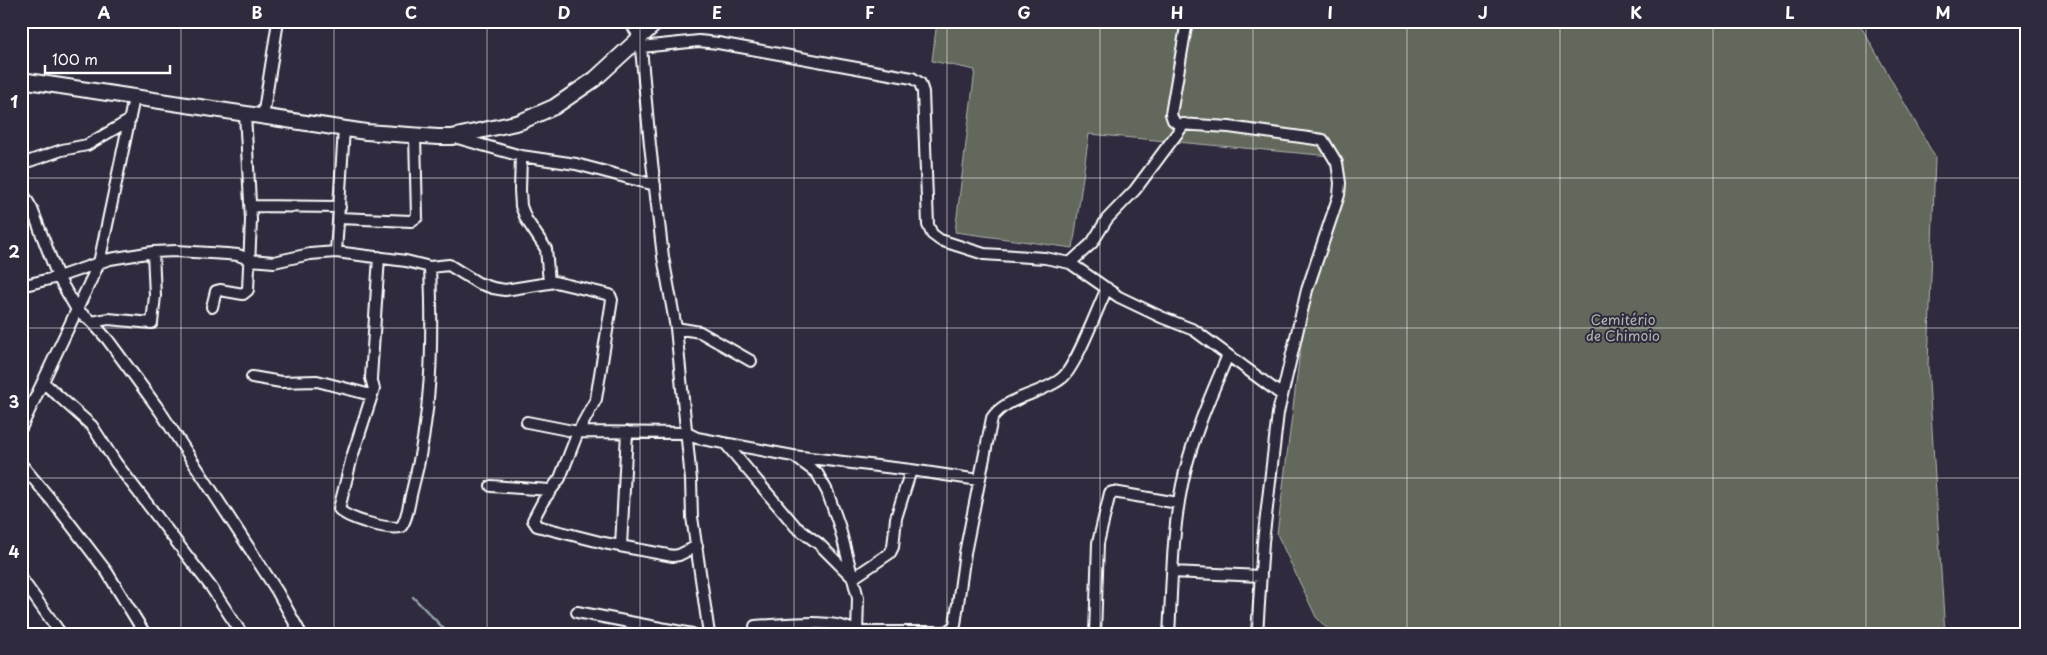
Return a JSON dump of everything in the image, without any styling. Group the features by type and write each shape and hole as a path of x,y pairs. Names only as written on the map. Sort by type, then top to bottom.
{"street":[{"path":"263,117 278,21"},
{"path":"629,21 641,42 663,257 676,328 687,433 692,517 709,634"},
{"path":"21,80 344,129 415,136 452,137 500,128 538,116 595,79 641,42 658,21"},
{"path":"1187,21 1171,114 1174,120 1178,124 1229,127 1323,140 1337,163 1340,183 1339,195 1307,290 1278,413 1261,576 1257,634"},
{"path":"641,42 718,43 912,78 920,83 923,92 928,225 932,234 940,240 984,254 1045,258 1070,263 1107,288 1147,311 1194,330 1282,395"},
{"path":"21,428 100,263 134,98"},
{"path":"212,307 216,291 246,293 251,260 251,206 245,114"},
{"path":"21,164 62,150 87,145 130,120"},
{"path":"1070,263 1092,243 1108,219 1135,190 1184,124"},
{"path":"336,252 344,129"},
{"path":"339,218 410,221 417,217 415,136"},
{"path":"452,137 521,156 576,164 655,185"},
{"path":"521,156 521,206 526,219 546,250 549,282"},
{"path":"21,190 32,209 58,277 77,310 92,322 108,340 160,411 277,591 301,634"},
{"path":"251,206 340,207"},
{"path":"92,322 108,319 152,323 155,296 153,252"},
{"path":"21,286 58,277 110,259 153,252 227,254 238,255 251,260 274,262 310,254 336,252 406,261 430,267 449,265 478,283 505,290 549,282 560,282 610,295 612,300 596,398 578,432 560,478 550,490 533,520 537,526 673,556 697,546"},
{"path":"378,257 371,378 374,389 352,457 339,509 344,514 373,525 398,528 403,524 419,464 427,422 432,318 430,267"},
{"path":"755,626 819,622 846,627 857,633 943,632 953,628 955,625 965,553 992,418 1002,406 1041,391 1063,377 1073,363 1107,288"},
{"path":"676,328 700,332 751,361"},
{"path":"1170,634 1172,572 1178,503 1188,462 1204,412 1228,355"},
{"path":"252,377 281,382 317,380 371,395"},
{"path":"44,383 92,426 124,473 211,587 242,634"},
{"path":"527,422 578,432 687,433 697,438 792,456 980,480"},
{"path":"621,546 627,432"},
{"path":"725,443 796,526 818,544 853,578"},
{"path":"792,456 810,467 822,480 839,525 858,598 857,633"},
{"path":"21,464 58,508 107,572 145,634"},
{"path":"853,578 890,553 893,547 896,518 911,470"},
{"path":"491,486 550,490"},
{"path":"1095,634 1098,543 1110,493 1178,503"},
{"path":"1172,572 1261,576"},
{"path":"21,578 61,634"},
{"path":"577,612 692,634"}],"green space":[{"name":"Cemitério de Chimoio","path":"937,21 1858,21 1935,157 1928,366 1945,634 1332,634 1316,617 1277,534 1301,344 1342,157 1089,134 1073,248 955,232 975,70 932,61"}],"waterway":[{"path":"413,597 449,634"}]}
